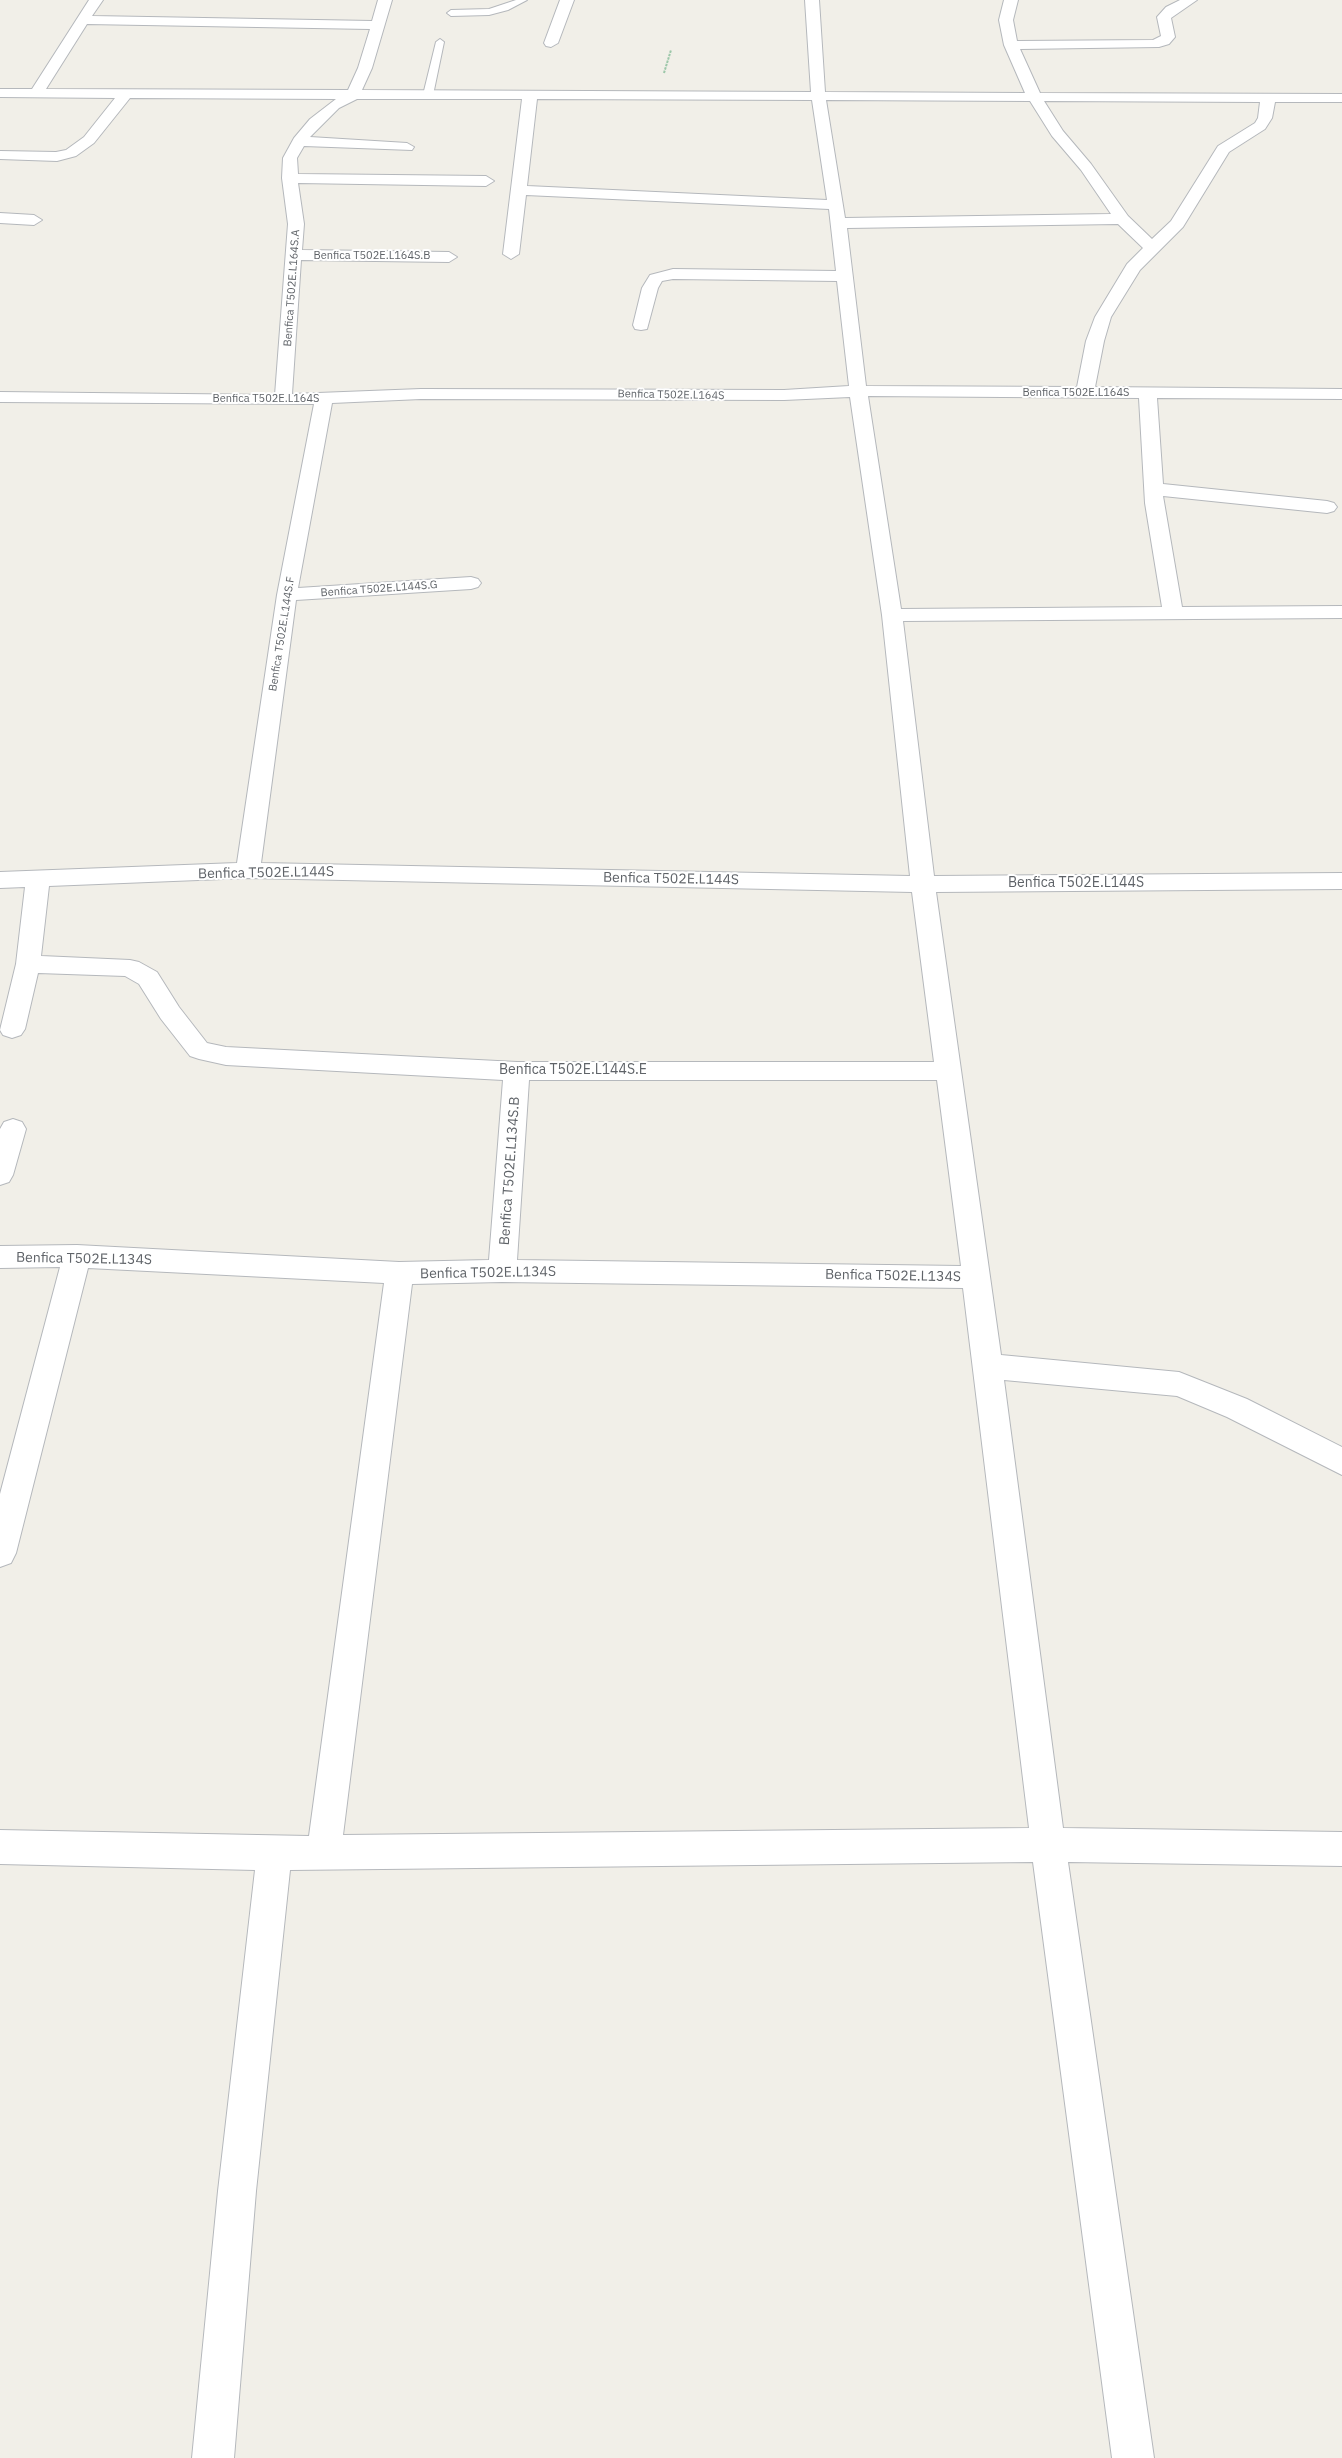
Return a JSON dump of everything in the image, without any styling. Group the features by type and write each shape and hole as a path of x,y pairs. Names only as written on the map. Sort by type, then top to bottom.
{"street":[{"path":"36,93 96,0"},
{"path":"353,95 365,68 376,25 385,0"},
{"path":"551,43 567,0"},
{"path":"812,0 818,96 837,214 858,391 892,615 923,884 977,1276 1048,1844 1133,2458"},
{"path":"1011,0 1006,20 1011,45 1035,98 1057,133 1086,167 1122,219 1151,247"},
{"path":"1011,45 1154,44 1164,41 1168,37 1164,17 1171,10 1190,0"},
{"path":"83,20 376,25"},
{"path":"0,93 1342,98"},
{"path":"0,155 57,157 71,154 89,140 126,93"},
{"name":"Benfica T502E.L164S.A","path":"283,400 296,224 290,178 290,158 299,141 334,105 353,95"},
{"path":"511,254 530,95"},
{"path":"1085,393 1095,341 1103,317 1133,268 1151,247 1177,224 1223,149 1260,126 1265,118 1268,98"},
{"path":"299,141 407,147"},
{"path":"290,178 486,181"},
{"path":"518,190 837,214 1122,219"},
{"path":"0,218 34,220"},
{"name":"Benfica T502E.L164S.B","path":"295,255 450,256"},
{"path":"641,325 650,288 656,278 673,274 844,276"},
{"name":"Benfica T502E.L164S","path":"0,397 283,400 509,393 784,395 858,391 1342,394"},
{"path":"1148,393 1154,502 1173,612"},
{"name":"Benfica T502E.L144S.F","path":"248,870 287,595 324,399"},
{"path":"1154,489 1327,507"},
{"name":"Benfica T502E.L144S.G","path":"287,595 471,583"},
{"path":"892,615 1342,612"},
{"name":"Benfica T502E.L144S","path":"0,880 248,870 923,884 1342,881"},
{"path":"12,1029 28,964 38,879"},
{"name":"Benfica T502E.L144S.E","path":"28,964 130,968 148,978 170,1013 199,1050 226,1056 517,1070 948,1071"},
{"name":"Benfica T502E.L134S.B","path":"502,1271 517,1070"},
{"path":"0,1175 13,1130"},
{"path":"0,1553 77,1256"},
{"name":"Benfica T502E.L134S","path":"0,1257 77,1256 399,1273 502,1271 977,1276"},
{"path":"324,1852 399,1273"},
{"path":"988,1366 1179,1384 1237,1408 1342,1462"},
{"path":"0,1847 274,1853 1048,1844 1342,1848"},
{"path":"213,2458 237,2191 274,1853"}],"lane":[{"path":"451,14 489,12 506,8 523,0"},
{"path":"428,95 440,42"}]}
